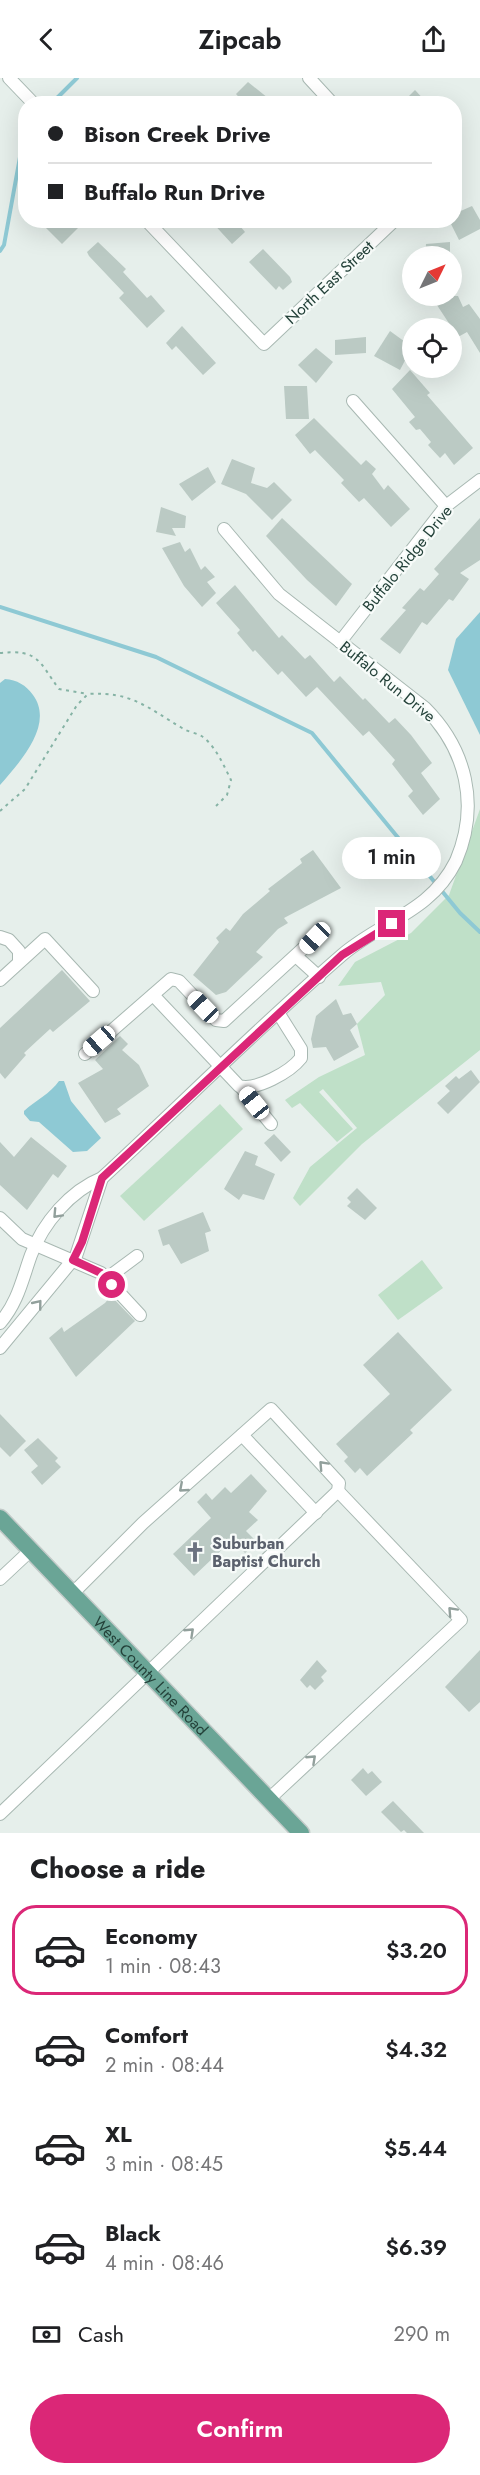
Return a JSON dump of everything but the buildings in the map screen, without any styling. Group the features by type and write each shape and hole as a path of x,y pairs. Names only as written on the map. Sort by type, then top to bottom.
{"main road":[{"name":"West County Line Road","path":"0,1518 301,1833"}],"street":[{"path":"9,78 26,96"},
{"path":"309,78 326,96"},
{"name":"North East Street","path":"154,228 264,344 387,228"},
{"path":"353,401 446,506"},
{"name":"Buffalo Ridge Drive","path":"340,642 446,506 480,480"},
{"name":"Buffalo Run Drive","path":"0,1323 17,1299 36,1245 58,1212 85,1185 102,1178 350,949 410,913 437,890 462,847 475,796 461,757 445,728 425,708 279,594 224,529"},
{"path":"85,1054 169,980 176,979 216,1020 222,1022 289,960 297,957 320,933"},
{"path":"0,937 9,940 19,951 19,962"},
{"path":"0,980 45,939 93,991"},
{"path":"297,957 319,977"},
{"path":"153,995 241,1087 271,1124"},
{"path":"241,1087 249,1089 260,1086 301,1058 301,1049 279,1014"},
{"name":"Buffalo Run Drive","path":"0,1348 73,1260 82,1242 102,1178"},
{"path":"0,1218 15,1234 101,1273 140,1315"},
{"path":"106,1279 137,1256"},
{"path":"0,1814 316,1513 338,1491 339,1483 271,1409 143,1523 72,1594"},
{"path":"242,1436 316,1513"},
{"path":"269,1799 461,1620 338,1491"},
{"path":"0,1579 31,1550"}],"path":[{"path":"0,653 24,652 36,657 44,663 59,689 126,697 146,704 186,730 202,736 222,763 231,780 227,795 214,808"},
{"path":"0,812 25,789 77,705 88,694"}],"green space":[{"path":"480,809 480,1050 362,1144 300,1206 293,1198 310,1167 357,1128 323,1089 319,1092 353,1129 337,1142 300,1103 292,1108 285,1100 319,1077 365,1055 357,1024 385,995 381,982 338,986 355,962 411,933 449,895"},
{"path":"220,1104 243,1129 144,1221 120,1196"},
{"path":"422,1260 443,1288 398,1320 378,1295"}],"water":[{"path":"480,612 480,735 448,670 456,639"},
{"path":"5,679 21,684 30,691 39,707 40,719 32,743 25,755 0,785 0,683"},
{"path":"59,1081 64,1081 71,1101 101,1138 87,1151 73,1152 39,1122 30,1121 24,1114 24,1111"}],"waterway":[{"path":"59,96 77,78"},
{"path":"0,251 4,245 18,168"},
{"path":"0,607 156,657 312,733 460,913 480,932"}],"place":[{"name":"Suburban Baptist Church","path":"195,1552"}],"route":[{"path":"112,1285 101,1273 73,1260 82,1242 102,1178 342,955 392,924"}]}
